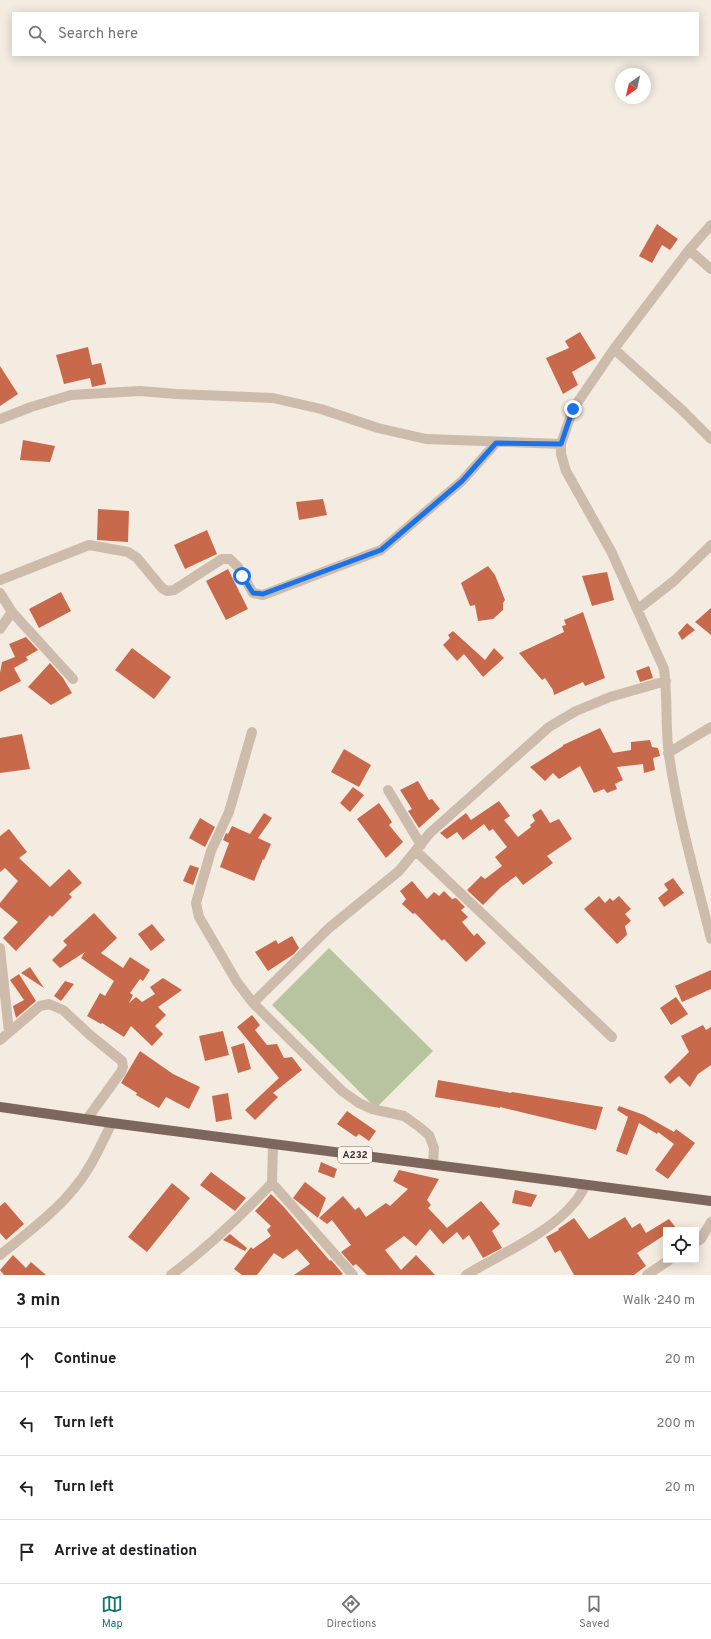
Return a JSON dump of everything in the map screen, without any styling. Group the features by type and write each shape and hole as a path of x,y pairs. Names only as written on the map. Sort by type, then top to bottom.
{"main road":[{"name":"A232","path":"0,1107 586,1186 711,1201"}],"street":[{"path":"711,225 689,250 614,348 573,409 561,444 560,454 566,471 612,551 664,669 666,681 668,753 676,799 708,916 711,939"},
{"path":"689,250 711,269"},
{"path":"614,348 683,411 711,439"},
{"path":"0,419 31,407 71,395 140,391 273,398 321,409 378,428 426,439 496,443 561,444"},
{"path":"0,580 89,545 128,552 137,558 162,588 167,591 174,590 222,559 230,559 238,567 253,593 263,594 381,550 462,481 496,443"},
{"path":"638,609 674,580 711,545"},
{"path":"0,593 12,612 73,679"},
{"path":"0,629 12,612"},
{"path":"253,1003 329,928 399,871 430,832 549,727 576,710 610,697 666,681"},
{"path":"668,753 711,727"},
{"path":"252,732 229,812 211,851 196,903 199,917 237,982 253,1003 342,1091 358,1103 372,1109 404,1116 429,1135 434,1148 433,1165"},
{"path":"388,790 418,848 612,1037"},
{"path":"0,948 9,1032"},
{"path":"0,1040 40,1006 49,1004 63,1010 90,1035 122,1061 123,1067 121,1072 87,1119"},
{"path":"0,1255 39,1224 69,1194 88,1170 112,1123"},
{"path":"171,1275 254,1202 272,1183 273,1144"},
{"path":"272,1183 353,1275"},
{"path":"466,1275 495,1260 552,1224 574,1204 586,1186"},
{"path":"699,1240 711,1222"},
{"path":"647,1275 665,1263"}],"green space":[{"path":"329,948 433,1051 376,1108 272,1005"}],"building":[{"path":"657,224 678,239 670,250 662,245 652,263 639,256"},
{"path":"580,332 596,358 572,372 578,385 563,394 546,358 569,348 565,341"},
{"path":"88,347 92,365 101,363 106,384 92,387 90,378 64,384 56,355"},
{"path":"0,366 18,394 0,406"},
{"path":"23,440 55,446 50,462 20,460"},
{"path":"323,499 327,515 299,520 296,502"},
{"path":"98,509 129,511 128,542 97,540"},
{"path":"207,530 217,554 185,569 174,545"},
{"path":"488,566 495,575 505,600 503,603 503,610 493,619 478,621 475,605 470,606 461,583"},
{"path":"228,569 248,609 226,620 206,581"},
{"path":"607,572 614,600 592,606 582,576"},
{"path":"61,592 71,611 39,628 29,609"},
{"path":"711,608 711,635 695,622"},
{"path":"583,612 605,678 585,686 583,682 554,695 553,690 545,678 542,680 519,653 564,632 562,626 566,625 564,620"},
{"path":"687,623 695,630 682,640 678,633"},
{"path":"453,631 485,660 494,648 504,658 483,677 464,654 457,661 443,645 450,638 448,635"},
{"path":"26,637 38,650 26,657 28,660 14,668 21,681 0,692 0,673 2,662 15,657 9,644"},
{"path":"132,648 171,677 154,699 115,670"},
{"path":"50,663 63,678 72,693 51,705 28,687"},
{"path":"649,666 653,678 640,682 636,671"},
{"path":"600,728 613,753 631,750 631,742 650,740 652,747 658,748 660,756 653,758 655,770 644,773 643,764 617,767 623,780 615,784 617,789 607,793 604,789 594,793 580,766 559,779 553,773 545,781 530,767 563,745"},
{"path":"22,734 30,769 0,773 0,738"},
{"path":"344,749 371,765 359,787 331,772"},
{"path":"418,781 429,800 432,799 440,809 419,828 408,811 412,809 400,790"},
{"path":"353,787 364,795 350,812 340,803"},
{"path":"499,801 510,816 504,820 518,837 531,827 530,825 535,821 532,815 541,809 550,823 559,819 572,839 547,856 553,863 523,885 516,876 501,887 483,905 467,890 481,876 485,879 502,866 495,857 507,847 493,829 489,831 484,824 463,840 457,832 447,839 440,833 466,813 471,820"},
{"path":"379,803 392,822 389,825 403,842 386,858 357,819"},
{"path":"264,813 272,818 258,838 271,844 254,881 220,867 229,843 223,840 226,833 228,834 232,826 250,834"},
{"path":"200,818 215,827 205,847 189,838"},
{"path":"9,829 27,852 19,858 50,887 69,869 82,883 69,894 72,897 52,917 50,915 16,951 3,938 18,922 0,907 0,903 18,881 5,868 0,872 0,836"},
{"path":"190,865 199,868 193,885 183,881"},
{"path":"673,878 684,893 664,907 658,898 668,890 664,884"},
{"path":"412,881 427,899 434,892 439,896 444,891 452,899 456,898 465,907 461,910 468,917 462,922 474,936 477,933 486,943 466,962 444,939 442,941 415,913 413,914 402,904 406,899 400,891"},
{"path":"599,896 605,903 610,898 613,901 619,896 631,909 625,914 631,921 625,926 627,935 617,944 584,909"},
{"path":"94,913 117,938 101,953 123,968 130,957 150,970 143,981 140,979 130,993 133,995 129,1003 136,997 142,1002 155,994 150,987 163,978 182,990 158,1007 166,1015 155,1026 163,1034 152,1046 131,1026 124,1037 102,1023 101,1024 87,1016 100,993 105,996 114,981 81,958 85,952 60,968 52,960 67,945 63,941"},
{"path":"152,924 165,940 151,951 138,934"},
{"path":"292,936 299,948 294,954 268,971 255,952 276,940 278,944"},
{"path":"30,967 44,988 21,973"},
{"path":"711,970 711,989 682,1002 675,986"},
{"path":"19,974 36,1001 16,1018 13,1006 24,1000 10,980"},
{"path":"65,981 74,984 61,1001 54,996"},
{"path":"676,997 688,1014 671,1025 660,1008"},
{"path":"252,1015 260,1025 255,1030 267,1045 277,1044 284,1058 292,1057 302,1070 273,1093 278,1097 255,1120 245,1110 279,1078 237,1027"},
{"path":"703,1025 706,1030 711,1027 711,1065 698,1074 690,1087 679,1076 670,1084 664,1077 689,1052 681,1036"},
{"path":"223,1031 229,1055 205,1061 199,1036"},
{"path":"244,1043 251,1069 238,1073 231,1047"},
{"path":"140,1051 173,1074 200,1087 189,1109 166,1097 159,1108 136,1095 137,1093 121,1083"},
{"path":"438,1080 603,1107 596,1130 500,1107 435,1097"},
{"path":"228,1093 232,1119 216,1122 212,1096"},
{"path":"619,1106 644,1115 674,1132 676,1129 695,1143 668,1179 655,1170 674,1144 658,1132 657,1134 639,1123 627,1155 616,1151 628,1117 617,1110"},
{"path":"347,1111 376,1131 369,1141 359,1134 356,1137 337,1124"},
{"path":"321,1162 337,1169 334,1178 318,1172"},
{"path":"399,1170 439,1179 427,1200 431,1205 428,1208 447,1228 481,1201 500,1224 492,1231 502,1248 483,1258 469,1235 463,1240 457,1232 443,1244 430,1229 416,1246 404,1236 385,1250 401,1270 416,1255 435,1275 367,1275 356,1264 353,1266 341,1252 351,1245 332,1220 327,1224 319,1218 343,1196 355,1210 359,1207 366,1217 386,1203 390,1206 408,1189 393,1181"},
{"path":"211,1172 246,1198 235,1211 200,1185"},
{"path":"305,1182 326,1198 318,1218 293,1198"},
{"path":"172,1183 190,1198 147,1252 128,1237"},
{"path":"515,1190 537,1195 531,1207 512,1203"},
{"path":"271,1194 343,1274 294,1275 310,1264 297,1249 283,1259 274,1253 257,1275 242,1275 234,1269 251,1247 253,1249 271,1236 267,1230 271,1226 255,1211"},
{"path":"5,1202 24,1224 6,1240 0,1233 0,1206"},
{"path":"625,1217 632,1228 640,1223 646,1233 669,1219 675,1227 663,1227 663,1236 637,1253 646,1266 634,1275 574,1275 560,1250 555,1253 546,1237 559,1230 558,1229 574,1218 589,1239"},
{"path":"230,1234 247,1248 245,1251 223,1240"},
{"path":"13,1255 26,1268 31,1262 46,1275 4,1275 0,1270"}],"route":[{"path":"242,576 253,593 263,594 381,550 462,481 496,443 561,444 573,409"}]}
